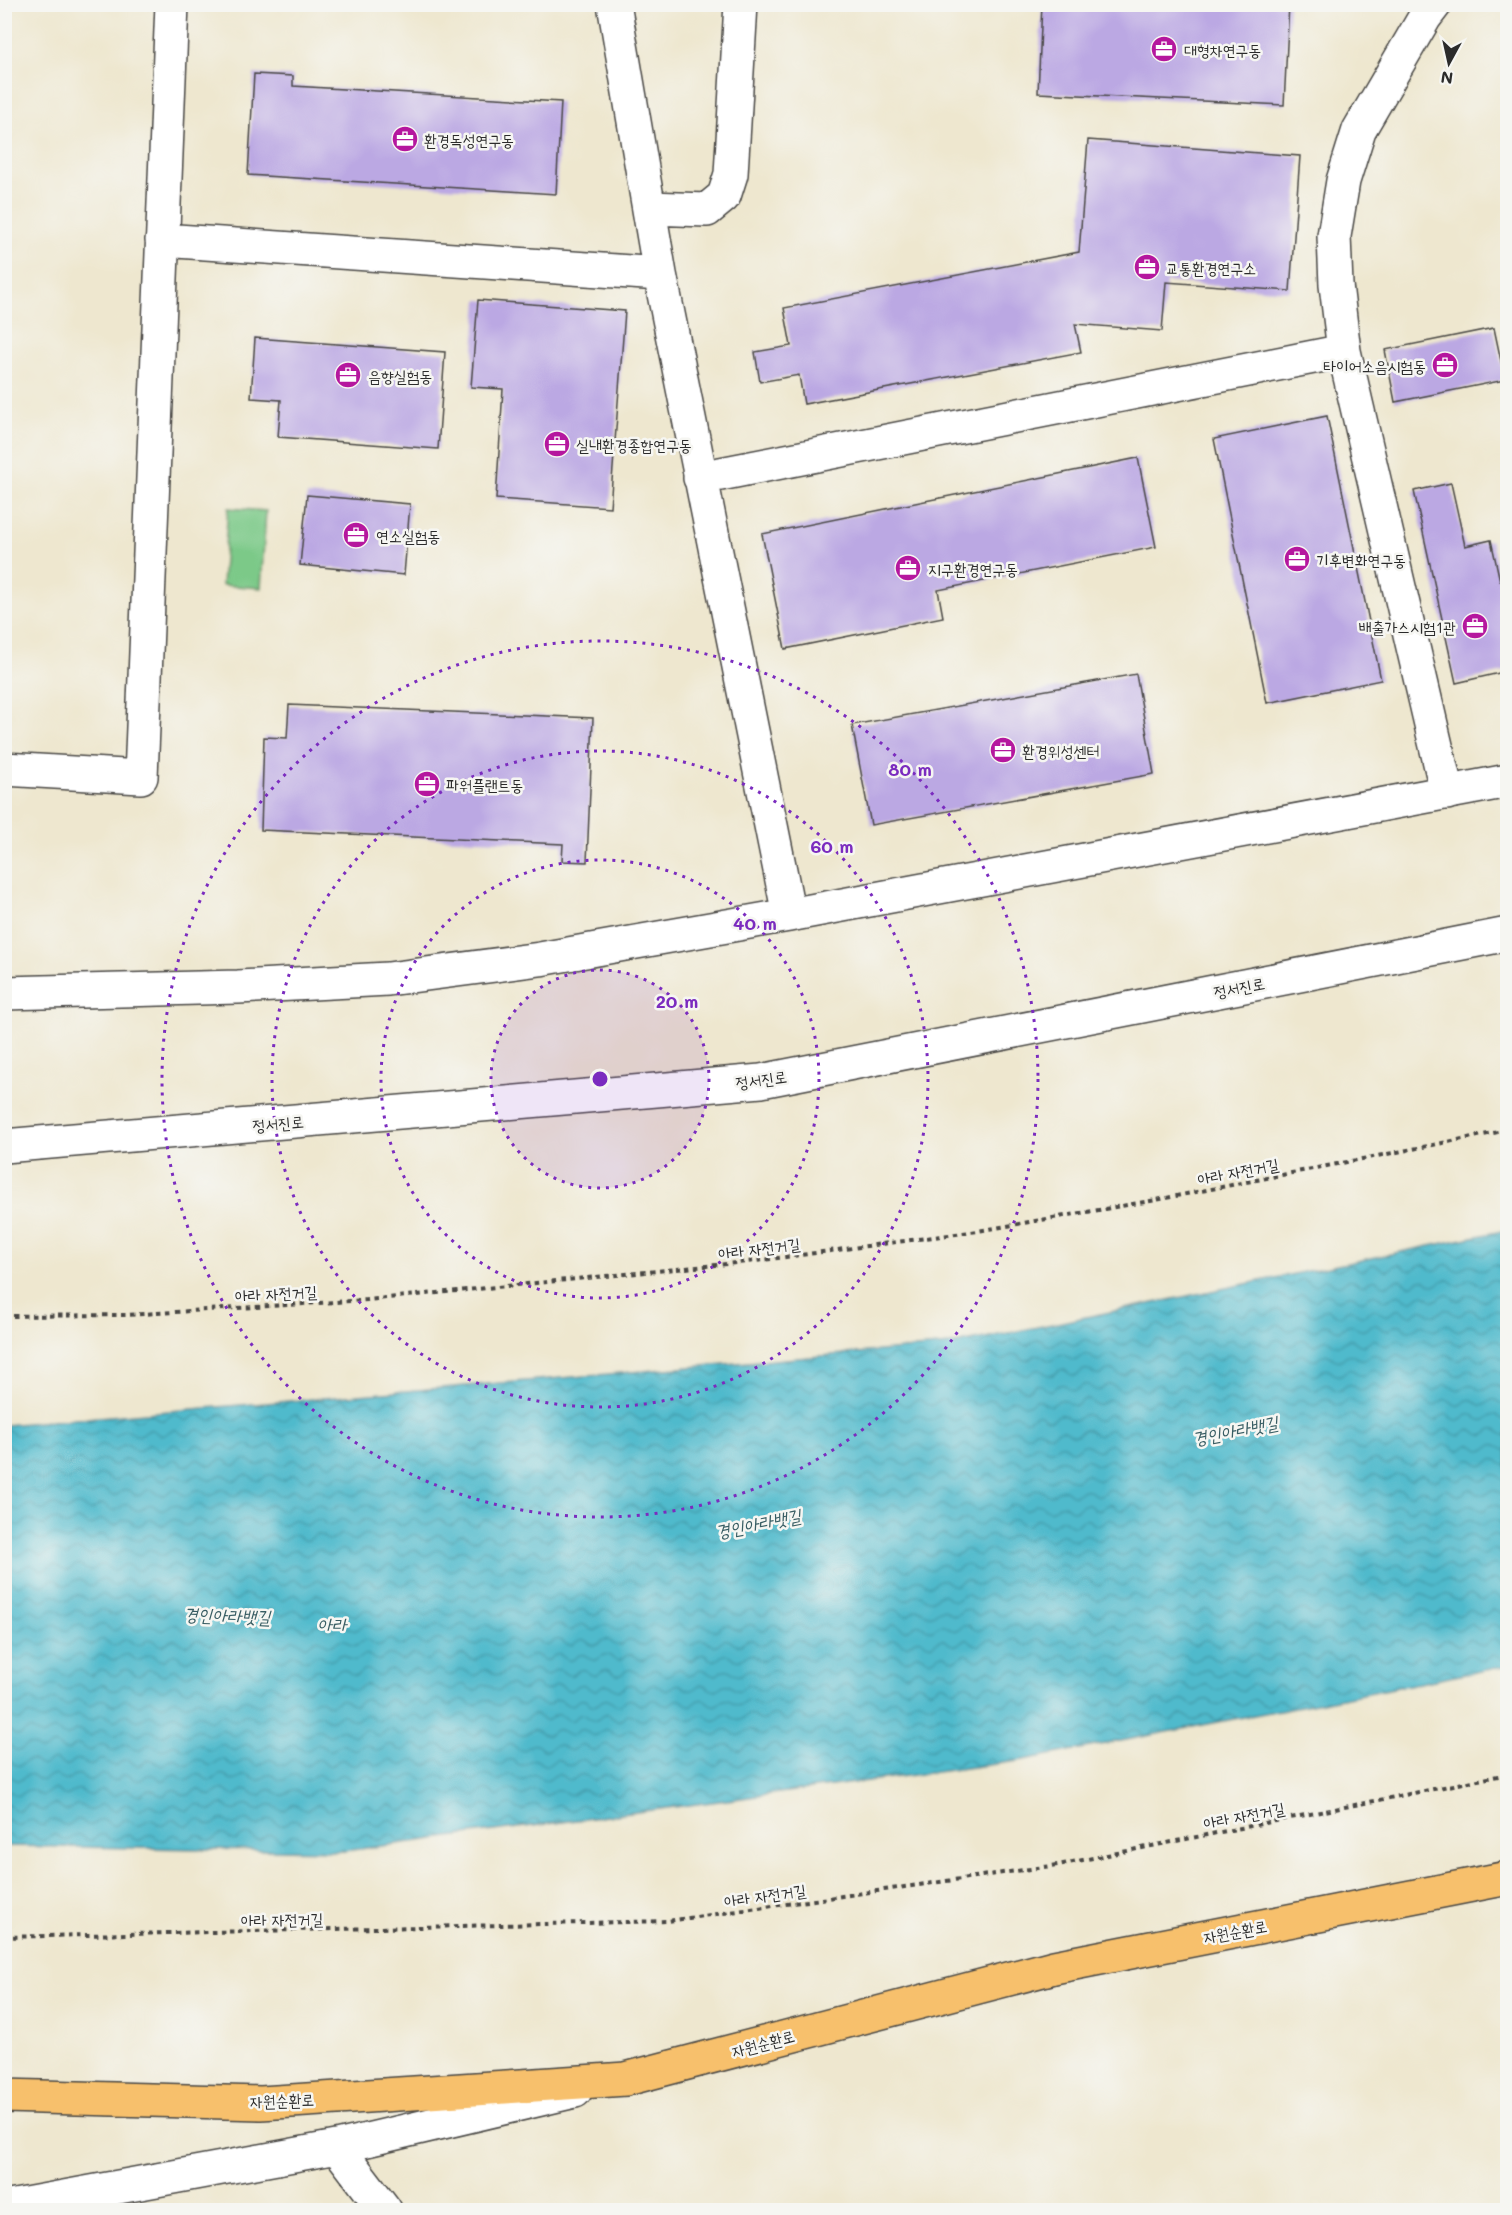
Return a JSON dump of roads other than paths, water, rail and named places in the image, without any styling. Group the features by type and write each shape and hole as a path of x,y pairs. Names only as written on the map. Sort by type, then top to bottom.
{"main road":[{"name":"자원순환로","path":"4,2096 261,2103 626,2079 1054,1967 1508,1878"}],"street":[{"path":"4,769 141,777 172,4"},
{"path":"614,4 660,274 789,915"},
{"path":"649,208 707,210 724,196 731,174 741,4"},
{"path":"1435,4 1425,17 1359,130 1343,182 1334,236 1336,285 1344,351 1447,793"},
{"path":"162,240 660,274"},
{"path":"700,478 1344,351"},
{"path":"4,993 238,987 388,979 540,959 1508,781"},
{"name":"정서진로","path":"4,1146 760,1081 1508,934"},
{"path":"4,2208 337,2147 626,2079"},
{"path":"337,2147 385,2211"}],"water":[{"name":"아라","path":"1507,1230 1507,1666 1018,1761 344,1851 5,1846 5,1425 951,1345"}],"place":[{"name":"대형차연구동","path":"1164,49"},
{"name":"환경독성연구동","path":"405,139"},
{"name":"교통환경연구소","path":"1147,267"},
{"name":"타이어소음시험동","path":"1445,365"},
{"name":"음향실험동","path":"348,375"},
{"name":"실내환경종합연구동","path":"557,444"},
{"name":"연소실험동","path":"356,535"},
{"name":"기후변화연구동","path":"1297,559"},
{"name":"지구환경연구동","path":"908,568"},
{"name":"배출가스시험1관","path":"1475,626"},
{"name":"환경위성센터","path":"1003,750"},
{"name":"파워플랜트동","path":"427,784"}],"water label":[{"name":"경인아라뱃길","path":"1235,1430"},
{"name":"경인아라뱃길","path":"758,1523"},
{"name":"경인아라뱃길","path":"227,1615"}]}
